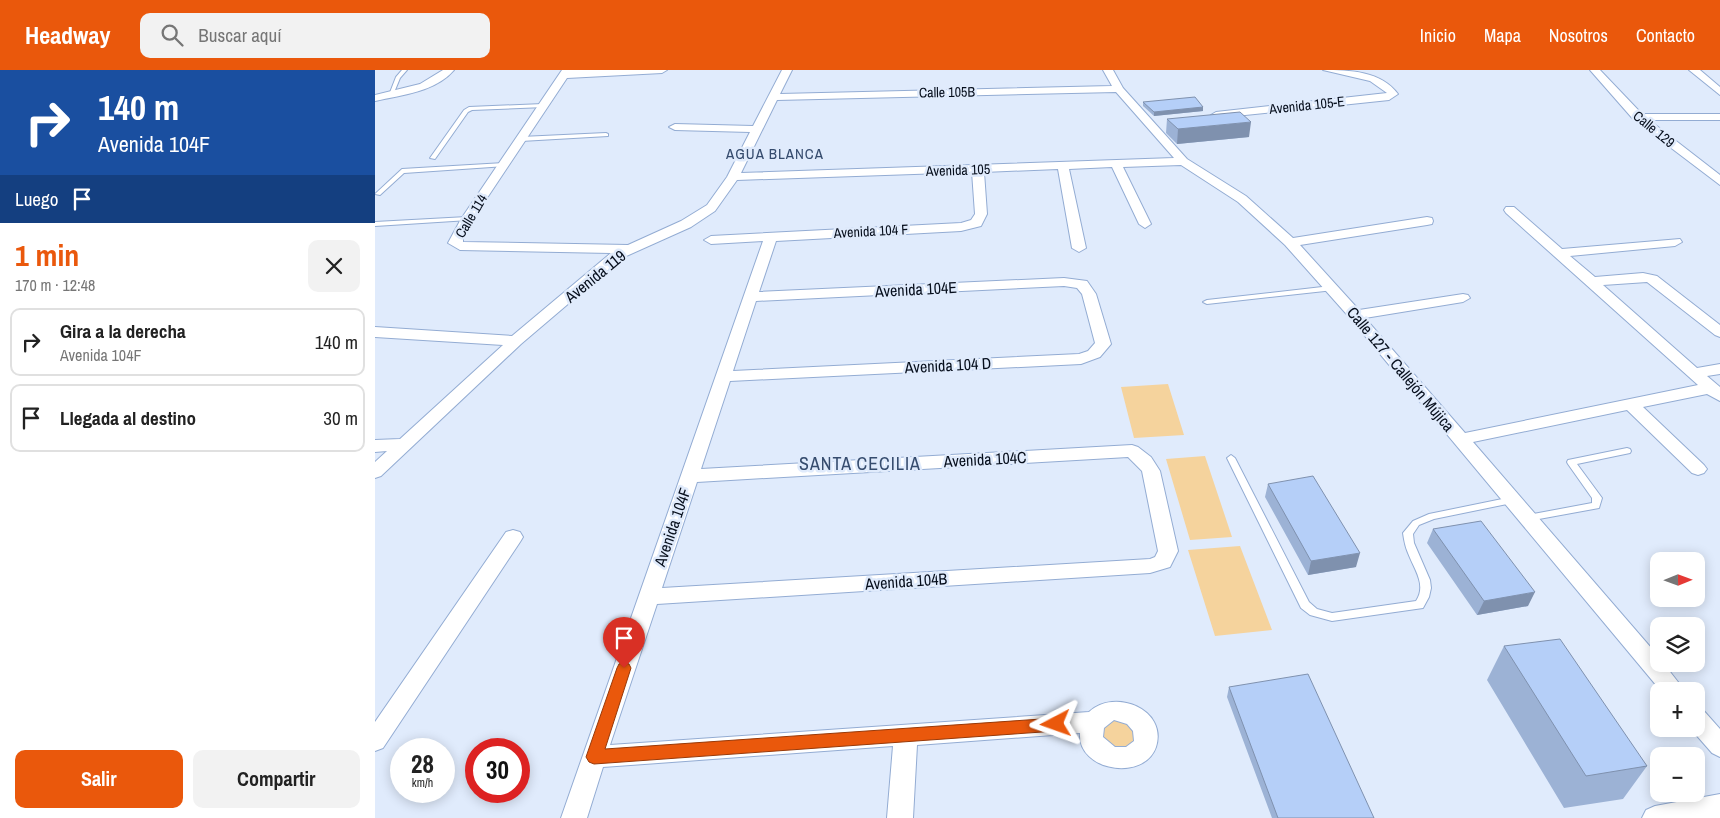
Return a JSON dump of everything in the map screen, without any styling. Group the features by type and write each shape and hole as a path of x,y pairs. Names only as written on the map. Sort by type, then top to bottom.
{"street":[{"path":"375,98 392,90 433,83 449,70"},
{"path":"566,72 662,70"},
{"name":"Avenida 119","path":"375,472 516,341 617,255 699,216 711,208 722,196 733,177 787,70"},
{"name":"Calle 127 - Callejón Mújica","path":"1108,70 1119,88 1153,121 1183,161 1242,199 1291,242 1666,682"},
{"name":"Avenida 105-E","path":"1206,116 1389,97 1393,94 1390,88 1381,82 1328,70"},
{"name":"Calle 129","path":"1595,70 1611,92 1637,117 1720,181"},
{"path":"1694,70 1720,92"},
{"name":"Calle 114","path":"566,72 467,219 455,238 455,243 460,246 629,249"},
{"name":"Calle 105B","path":"774,97 1119,88"},
{"path":"1637,117 1720,117"},
{"path":"675,126 702,122 730,128 758,129"},
{"path":"690,141 702,122"},
{"path":"720,143 730,128"},
{"name":"Avenida 105","path":"733,177 978,170 1183,161"},
{"path":"1117,164 1145,224"},
{"path":"1063,166 1079,248"},
{"name":"Avenida 104 F","path":"711,240 961,227 976,223 981,214 978,170"},
{"path":"1510,210 1715,392"},
{"path":"1291,242 1427,221"},
{"name":"Avenida 104F","path":"574,818 771,236"},
{"path":"1559,253 1675,242"},
{"path":"1591,282 1643,276 1651,279 1720,332"},
{"name":"Avenida 104E","path":"749,297 1064,282 1082,284"},
{"name":"Avenida 104 D","path":"723,376 1081,359 1094,354 1103,344 1089,294 1082,284"},
{"path":"1355,315 1463,298"},
{"path":"375,332 516,341"},
{"path":"1693,373 1720,369"},
{"path":"1461,439 1631,404 1715,392"},
{"path":"1631,404 1698,469"},
{"path":"375,446 405,444"},
{"name":"Avenida 104C","path":"689,476 1132,452 1145,461 1151,471 1168,551 1163,562"},
{"path":"375,741 513,537"},
{"name":"Avenida 104B","path":"648,597 1150,566 1163,562"},
{"path":"594,757 1094,722"},
{"path":"1705,728 1720,746"},
{"path":"900,818 906,735"},
{"path":"1655,818 1720,806"}],"lane":[{"path":"392,90 395,70"},
{"path":"392,90 405,70"},
{"path":"433,158 465,111 471,108 543,106"},
{"path":"521,139 606,136"},
{"path":"378,194 396,174 405,170 503,165"},
{"path":"375,224 467,219"},
{"path":"1207,302 1331,288"},
{"path":"1528,518 1596,506 1597,498 1571,462 1627,451"},
{"path":"1231,458 1305,605 1323,616 1332,617 1419,605 1426,597 1427,588 1408,546 1408,533 1416,523 1432,516 1512,500"}],"shaded area":[{"path":"1168,384 1184,435 1134,438 1121,387"},
{"path":"1205,456 1232,537 1190,540 1166,459"},
{"path":"1240,546 1272,630 1215,636 1188,550"},
{"path":"1109,718 1134,724 1135,746 1111,751 1098,732"}],"building":[{"path":"1195,97 1203,107 1154,112 1143,102"},
{"path":"1240,112 1251,122 1178,129 1167,119"},
{"path":"1313,476 1360,553 1311,561 1268,484"},
{"path":"1481,521 1535,592 1484,601 1433,529"},
{"path":"1560,639 1647,766 1586,776 1504,646"},
{"path":"1308,674 1374,818 1278,818 1229,687"}],"district":[{"name":"AGUA BLANCA","path":"775,154"},
{"name":"SANTA CECILIA","path":"860,464"}],"route":[{"path":"624,668 594,757 1056,724"}]}
